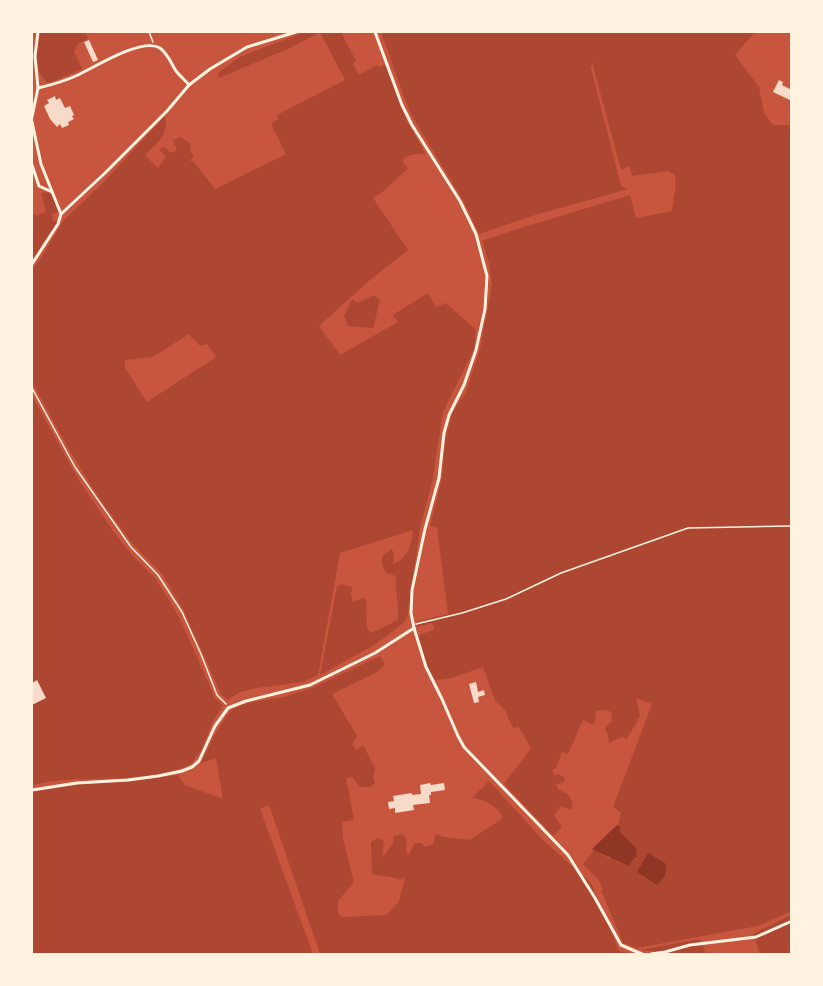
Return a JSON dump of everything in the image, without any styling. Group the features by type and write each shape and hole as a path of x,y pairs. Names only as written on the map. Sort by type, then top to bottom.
{"street":[{"path":"38,32 35,56 38,88 32,120 41,164 61,214"},
{"path":"32,264 58,224 61,214 105,173 189,85 225,59 247,47 296,32"},
{"path":"375,32 402,105 460,201 471,224 487,276 485,309 477,350 464,385 449,415 444,433 439,478 412,590 413,626 426,667 464,747 568,855 621,945 642,954"},
{"path":"38,88 77,75 139,47 150,45 158,47 165,53 189,85"},
{"path":"32,145 35,139"},
{"path":"32,165 39,186 52,192"},
{"path":"32,790 77,783 158,776 192,767 199,761 215,726 228,708 246,700 310,685 375,653 413,626"},
{"path":"651,954 690,945 756,937 792,921"}],"path":[{"path":"149,32 158,47"},
{"path":"32,388 75,467 131,547 158,575 182,612 217,695 228,708"},
{"path":"413,626 506,599 561,573 688,528 792,526"}],"shaded area":[{"path":"40,32 85,32 88,39 78,44 74,51 82,69 47,82 40,74 37,64"},
{"path":"305,32 320,32 290,48 219,78 218,73 240,57"},
{"path":"320,32 341,32 356,61 353,64 359,75 377,65 380,67 385,65 407,121 425,154 404,157 403,162 408,168 373,198 408,250 370,280 319,326 340,355 398,322 393,315 428,293 436,307 446,303 476,330 474,349 443,412 432,483 420,528 405,622 376,644 320,675 337,586 342,584 352,587 353,602 363,598 366,600 367,628 371,633 398,620 396,576 386,573 382,565 382,556 392,549 393,564 403,558 410,546 413,530 340,553 318,675 303,682 240,692 227,700 221,694 183,609 162,574 132,543 97,495 32,382 32,270 64,220 100,186 165,116 164,133 145,155 158,168 166,156 159,150 164,147 171,153 177,150 173,140 181,137 191,144 190,151 194,157 190,161 194,162 215,189 286,154 271,124 278,119 277,115 345,80","holes":["189,334 200,346 207,344 216,357 147,402 125,368 125,360 153,357"]},
{"path":"381,32 755,32 735,55 759,87 764,113 773,125 792,125 792,911 758,926 637,948 623,943 598,879 583,864 595,849 610,859 621,813 613,807 652,704 636,698 640,716 627,739 622,737 609,743 605,729 612,722 611,712 596,711 594,725 583,720 568,754 562,752 556,768 552,770 555,776 558,774 564,777 565,781 556,785 558,789 569,795 572,802 572,810 560,806 554,815 562,827 553,836 504,784 531,748 518,726 513,729 505,710 495,701 483,667 452,678 435,680 427,667 417,636 435,629 432,623 417,627 416,622 448,614 437,528 430,526 442,478 445,440 453,411 466,392 480,349 492,285 489,263 482,241 630,195 636,218 672,211 676,182 674,174 668,171 632,176 630,166 621,170 592,62 591,68 621,186 628,189 535,215 479,234 463,200 407,105"},
{"path":"49,192 59,205 59,211 52,214 53,221 58,221 32,260 32,215 36,214 36,216 46,212 41,193"},
{"path":"374,295 380,300 373,328 348,326 344,316 352,299 357,303"},
{"path":"32,396 80,482 113,531 132,555 156,579 171,603 215,698 223,705 211,725 202,750 193,763 174,771 134,778 52,781 32,785"},
{"path":"380,656 385,664 377,672 332,694 357,736 352,745 357,750 363,745 375,768 373,777 375,783 371,787 360,787 352,777 346,778 354,820 342,822 343,839 354,882 338,901 338,914 342,917 387,915 399,901 405,877 400,880 372,874 371,842 378,838 384,841 382,858 393,844 394,836 402,834 407,839 408,856 415,843 421,843 426,847 433,844 436,834 470,840 503,818 490,804 472,798 489,781 544,841 591,883 619,951 636,954 320,954 269,805 260,809 313,954 32,954 32,792 78,784 123,782 178,775 185,785 223,799 216,758 201,763 214,736 233,709 247,703 284,697 312,688"},
{"path":"617,825 620,826 620,832 637,849 638,855 629,866 592,849"},
{"path":"648,853 666,864 665,876 657,885 637,872"},
{"path":"791,915 791,954 760,954 753,934"},
{"path":"700,939 706,954 670,954 641,950"}],"building":[{"path":"89,40 98,60 93,62 84,42"},
{"path":"779,80 783,82 782,85 792,90 792,101 773,92"},
{"path":"55,96 56,100 60,98 65,108 70,106 74,115 72,116 74,119 68,122 69,125 62,128 60,124 57,127 50,119 44,106 49,103 47,100"},
{"path":"37,680 46,698 32,705 32,683"},
{"path":"476,682 478,692 484,690 485,695 478,697 479,702 474,703 469,684"},
{"path":"430,783 431,785 444,783 445,790 431,792 430,803 413,805 414,810 395,813 395,808 389,809 388,802 394,801 393,796 421,794 420,785"}]}
